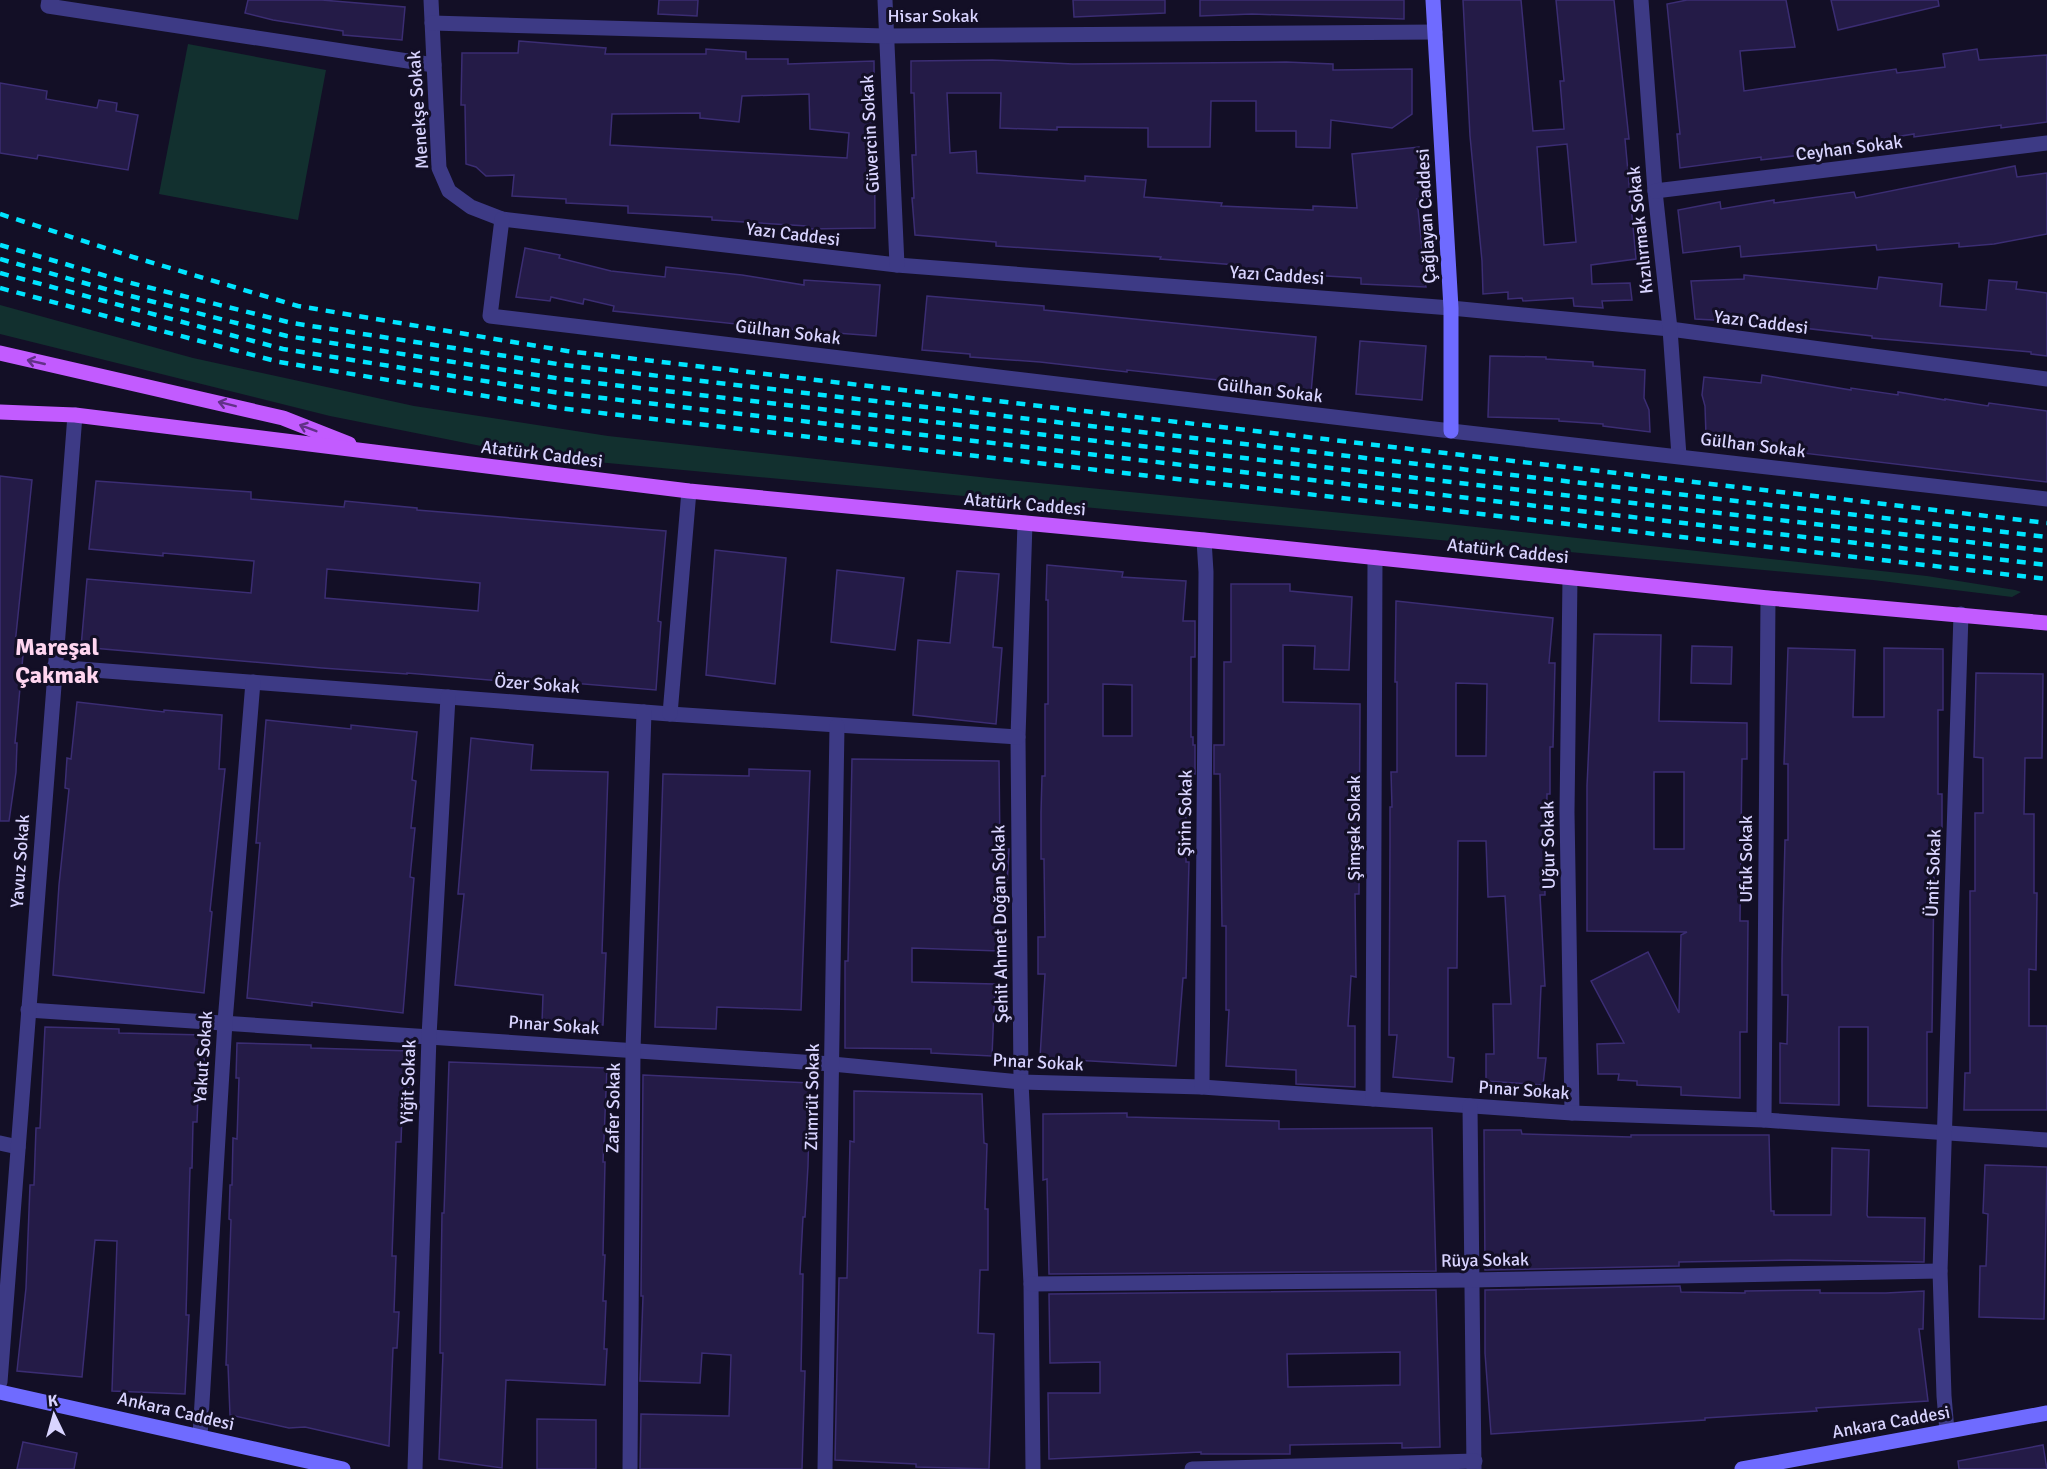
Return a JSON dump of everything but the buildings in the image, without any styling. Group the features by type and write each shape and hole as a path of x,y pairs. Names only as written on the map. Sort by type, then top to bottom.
{"main road":[{"name":"Çağlayan Caddesi","path":"1433,0 1451,308 1451,431"},
{"path":"0,353 283,418 372,453"},
{"name":"Atatürk Caddesi","path":"3,413 75,415 689,491 1204,540 1768,598 2047,623"},
{"name":"Ankara Caddesi","path":"0,1392 344,1469"},
{"name":"Ankara Caddesi","path":"1742,1469 2047,1413"}],"street":[{"path":"49,0 48,6 434,65"},
{"name":"Menekşe Sokak","path":"432,0 439,168 449,191 471,207 502,219"},
{"name":"Güvercin Sokak","path":"885,0 897,265"},
{"name":"Kızılırmak Sokak","path":"1641,0 1655,191 1670,330 1679,456"},
{"name":"Hisar Sokak","path":"432,23 885,36 1435,32"},
{"name":"Ceyhan Sokak","path":"1655,191 2047,143"},
{"name":"Yazı Caddesi","path":"502,219 897,265 1451,308 1670,330 2047,379"},
{"name":"Gülhan Sokak","path":"502,219 489,316 1451,431 2047,499"},
{"name":"Yavuz Sokak","path":"0,1383 5,1254 18,1147 75,415"},
{"path":"670,714 689,491"},
{"name":"Şehit Ahmet Doğan Sokak","path":"1025,524 1018,737 1021,1082 1031,1284 1033,1469"},
{"name":"Şirin Sokak","path":"1202,1087 1206,572 1204,540"},
{"name":"Şimşek Sokak","path":"1373,1099 1375,557"},
{"name":"Uğur Sokak","path":"1570,577 1567,812 1572,1113"},
{"name":"Ufuk Sokak","path":"1764,1120 1768,598"},
{"name":"Ümit Sokak","path":"1947,1431 1940,1271 1961,614"},
{"name":"Özer Sokak","path":"54,667 670,714 1018,737"},
{"name":"Yakut Sokak","path":"200,1436 225,1022 254,682"},
{"name":"Yiğit Sokak","path":"415,1469 429,1036 448,697"},
{"name":"Zafer Sokak","path":"630,1469 633,1050 644,712"},
{"name":"Zümrüt Sokak","path":"825,1469 837,726"},
{"name":"Pınar Sokak","path":"28,1010 832,1064 1021,1082 1202,1087 1572,1113 1764,1120 2047,1140"},
{"path":"1192,1469 1474,1465 1470,1106"},
{"path":"0,1143 18,1147"},
{"name":"Rüya Sokak","path":"1031,1284 1472,1280 1940,1271"}],"green space":[{"path":"188,44 326,70 298,220 159,194"},
{"path":"0,305 193,358 414,406 608,436 1927,576 2021,592 2012,597 1873,580 532,456 330,416 0,334"}],"railway":[{"path":"0,214 133,257 298,306 567,351 2047,523"},
{"path":"0,245 127,282 292,323 564,365 2047,537"},
{"path":"0,259 123,294 287,336 562,379 2047,551"},
{"path":"0,273 283,349 560,393 2047,565"},
{"path":"0,288 279,362 558,408 2047,579"}],"district":[{"name":"Mareşal Çakmak","path":"57,661"}]}
